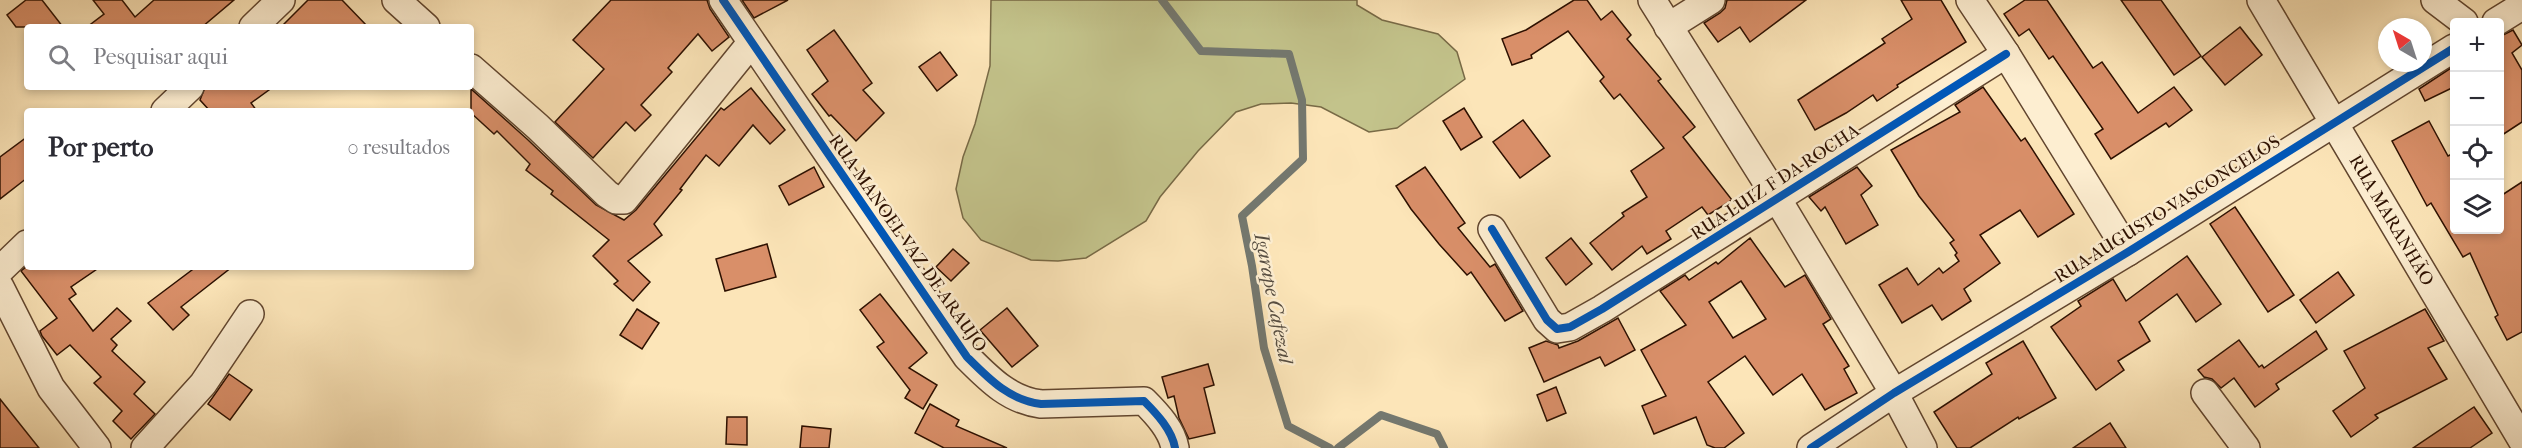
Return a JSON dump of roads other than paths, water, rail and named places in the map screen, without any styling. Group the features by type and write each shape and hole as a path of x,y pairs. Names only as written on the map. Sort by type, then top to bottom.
{"street":[{"path":"256,24 281,0"},
{"path":"396,0 423,24"},
{"name":"RUA MANOEL VAZ DE ARAUJO","path":"723,0 967,357 994,384 1024,402 1041,404 1144,401 1157,414 1174,439 1175,448"},
{"path":"1652,0 1778,200 1894,393 1923,448"},
{"path":"1668,27 1711,0"},
{"path":"1970,0 2006,54 2128,252"},
{"name":"RUA MARANHÃO","path":"2261,0 2522,440"},
{"path":"2435,0 2459,18"},
{"path":"2502,18 2522,6"},
{"path":"474,71 616,200 624,200 752,43"},
{"name":"RUA AUGUSTO VASCONCELOS","path":"1811,448 1894,393 2128,252 2450,50"},
{"name":"RUA LUIZ F DA ROCHA","path":"1492,229 1547,320 1557,329 1570,327 1778,200 2006,54"},
{"path":"168,108 187,90"},
{"path":"0,270 24,247"},
{"path":"0,287 51,387 97,448"},
{"path":"146,448 203,384 250,314"},
{"path":"2205,393 2246,448"}],"waterway":[{"name":"Igarape Cafezal","path":"1162,0 1201,51 1289,54 1302,100 1303,159 1242,216 1264,348 1288,426 1330,448"},
{"name":"Igarape Cafezal","path":"1338,448 1381,415 1437,434 1444,448"}]}
